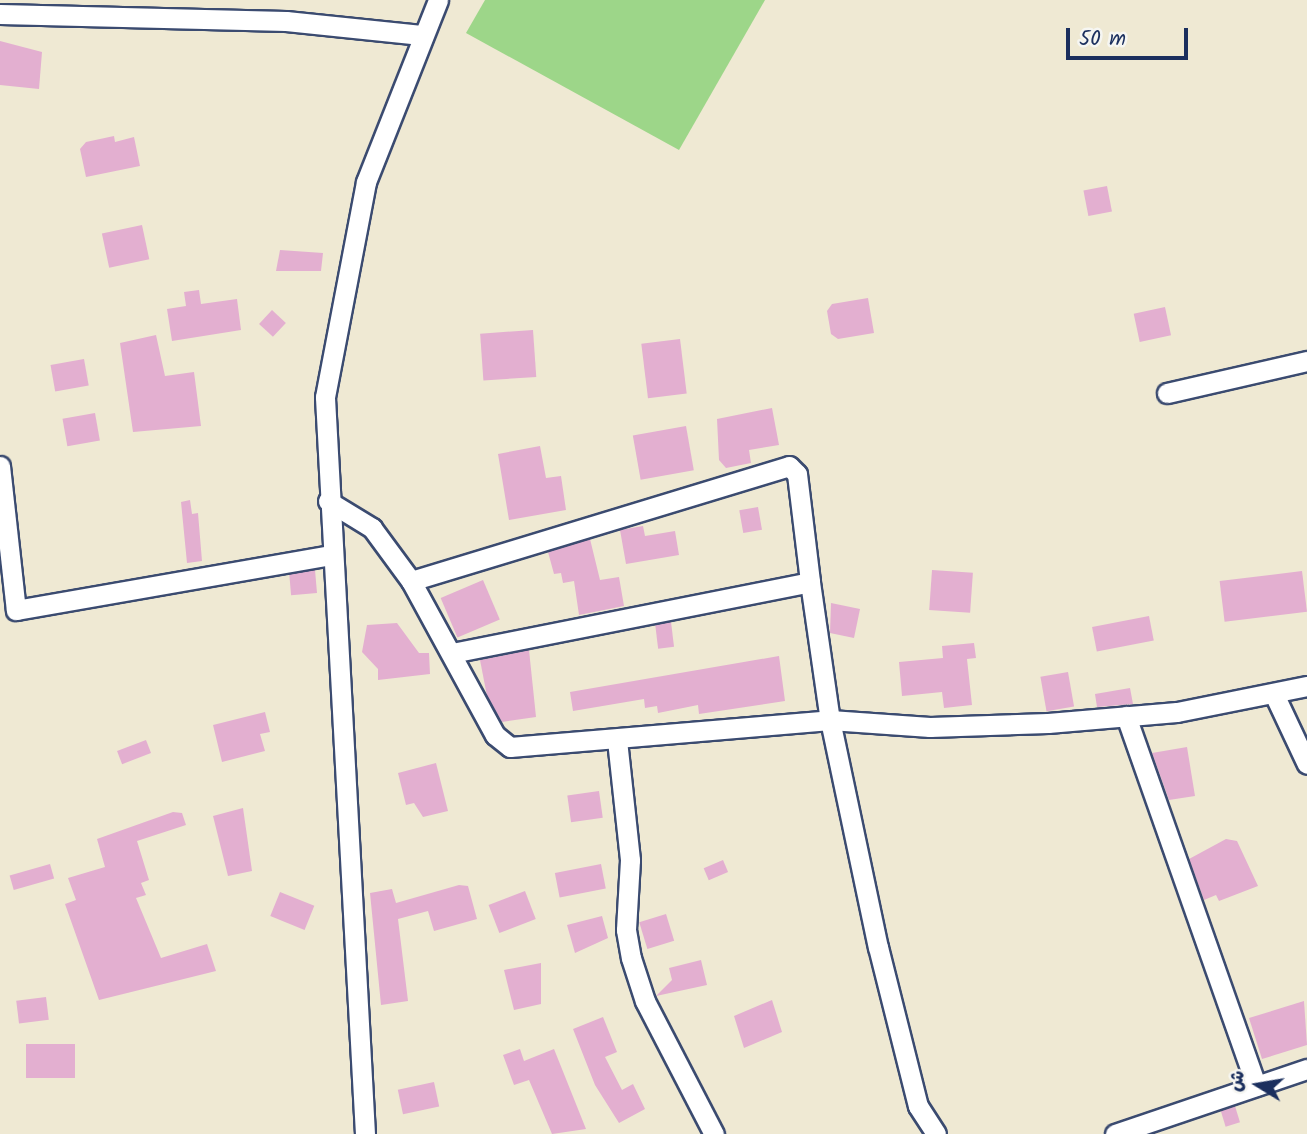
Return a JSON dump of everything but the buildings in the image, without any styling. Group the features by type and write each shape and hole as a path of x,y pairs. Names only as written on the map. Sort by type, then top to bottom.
{"street":[{"path":"365,1134 328,501 325,397 342,286 366,182 421,35 438,0"},
{"path":"0,14 286,21 421,35"},
{"path":"1167,393 1307,361"},
{"path":"0,466 16,610 332,555"},
{"path":"411,581 789,466 797,474 830,720 918,1106 936,1134"},
{"path":"328,501 372,528 411,581 495,736 509,747 830,720 930,727 1126,716 1307,687"},
{"path":"452,653 810,582"},
{"path":"1274,694 1307,764"},
{"path":"1126,716 1256,1086"},
{"path":"617,740 630,860 626,930 631,958 645,1001 714,1134"},
{"path":"1115,1134 1145,1129 1307,1069"}],"green space":[{"path":"485,0 765,0 679,150 466,33"}]}
